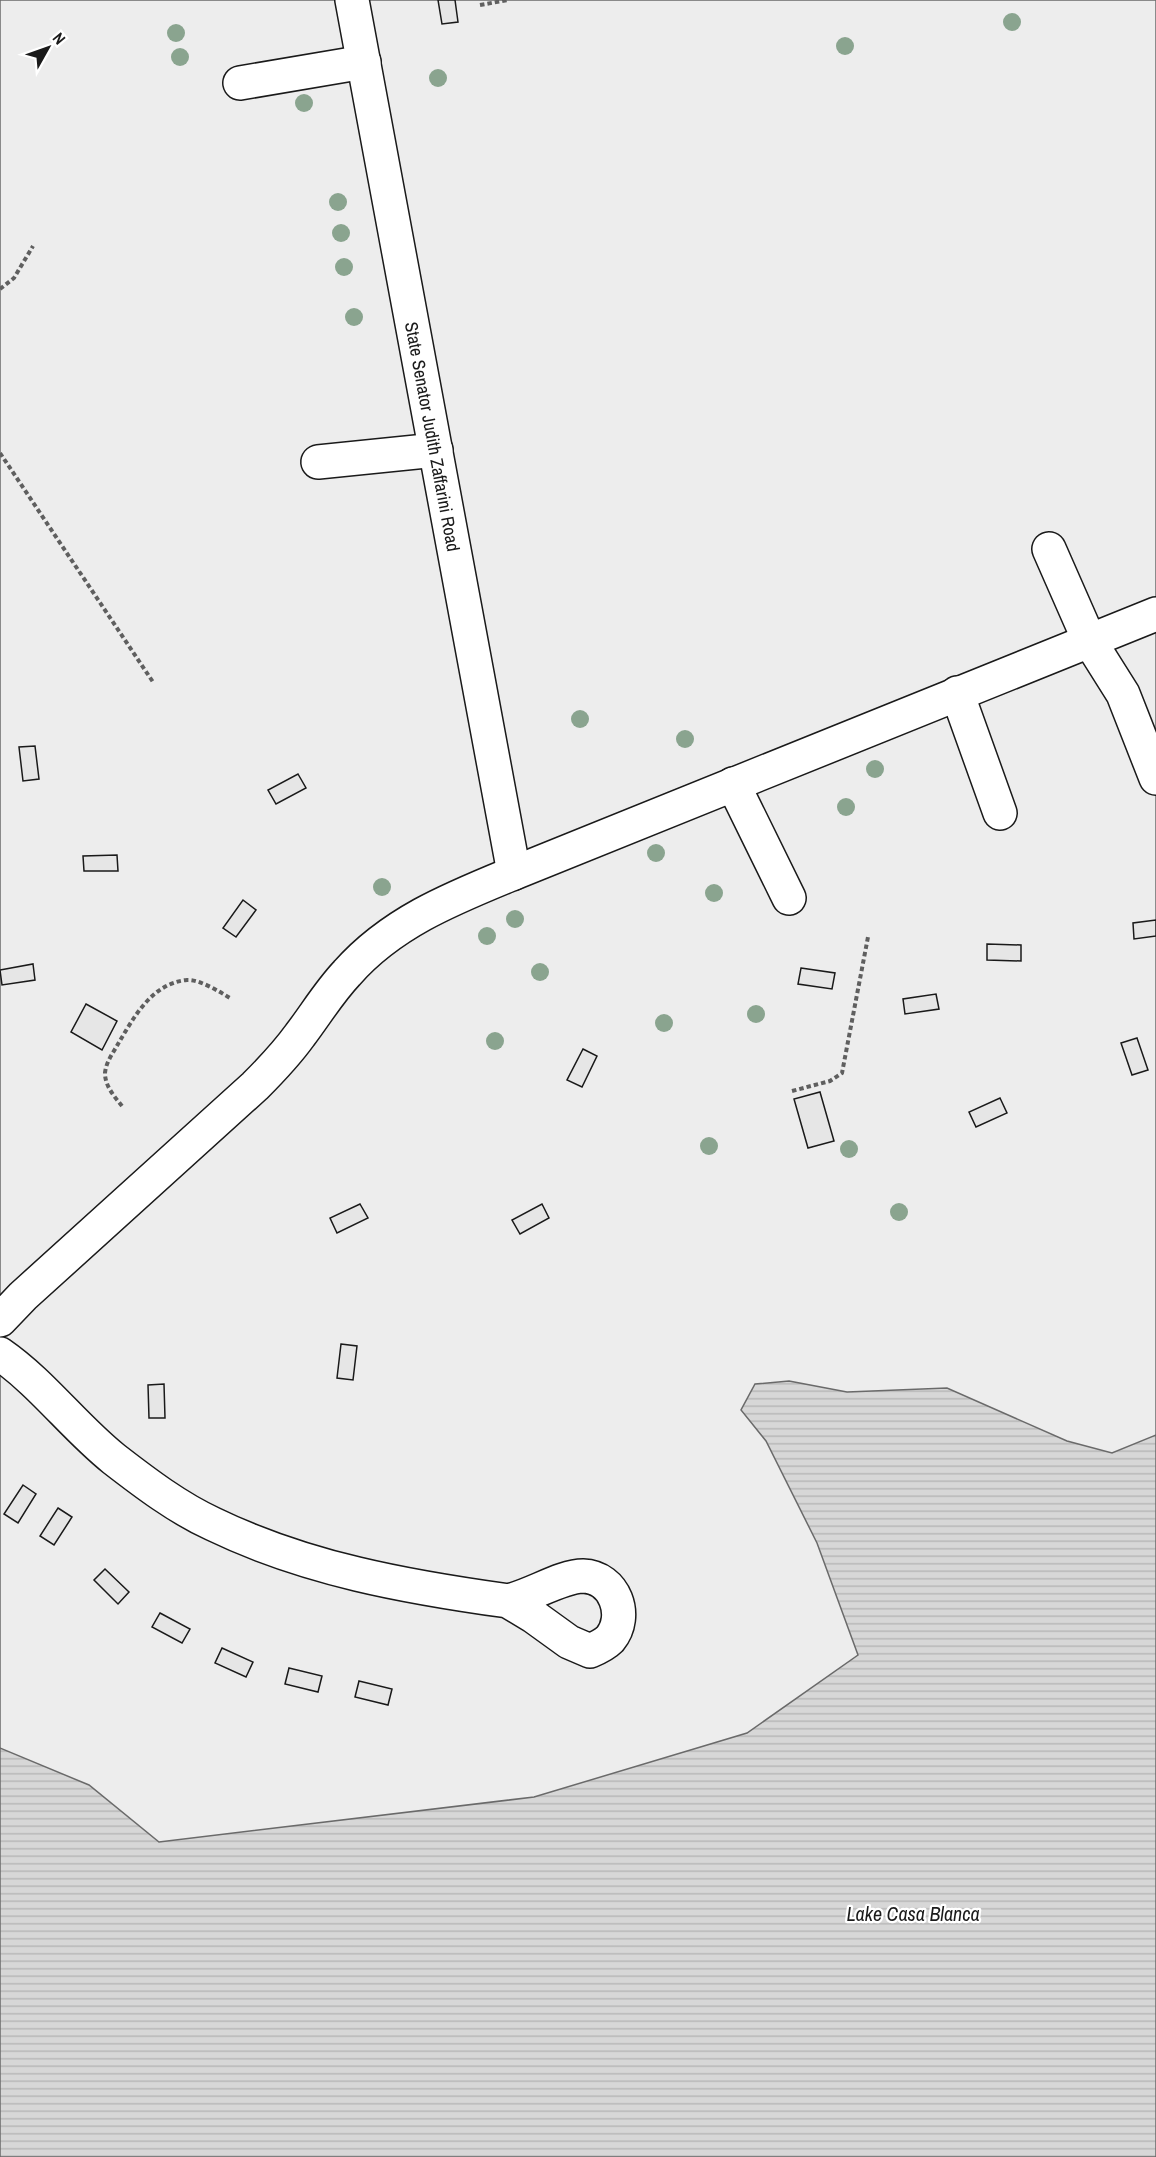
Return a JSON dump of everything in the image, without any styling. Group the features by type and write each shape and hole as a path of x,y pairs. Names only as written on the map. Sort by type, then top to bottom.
{"street":[{"name":"State Senator Judith Zaffarini Road","path":"352,0 514,873"},
{"path":"240,83 363,62"},
{"path":"318,462 436,450"},
{"path":"1049,549 1089,640 1123,694 1156,778"},
{"path":"0,1320 23,1296 282,1059 329,993 348,971 395,930 424,912 514,873 1156,614"},
{"path":"957,693 1000,813"},
{"path":"733,784 789,898"},
{"path":"0,1354 112,1457 170,1499 212,1524 297,1557 339,1569 422,1589 508,1601"}],"path":[{"path":"480,5 508,0"},
{"path":"0,289 14,278 33,246"},
{"path":"0,453 153,682"},
{"path":"792,1091 830,1081 842,1073 868,937"},
{"path":"122,1106 110,1091 105,1076 106,1069 107,1063 138,1009 171,984 190,979 230,998"}],"shaded area":[{"path":"0,0 1156,0 1156,2157 0,2157"}],"water":[{"name":"Lake Casa Blanca","path":"789,1381 847,1392 947,1388 1067,1441 1112,1453 1156,1435 1156,2157 0,2157 0,1748 89,1785 159,1842 534,1797 747,1733 858,1655 817,1543 766,1441 741,1410 755,1384"}],"building":[{"path":"438,0 455,0 458,22 442,24"},
{"path":"35,746 39,779 23,781 19,747"},
{"path":"298,774 306,788 276,804 268,790"},
{"path":"117,855 118,871 84,871 83,856"},
{"path":"243,900 256,910 236,937 223,928"},
{"path":"1156,920 1156,936 1134,939 1133,923"},
{"path":"987,944 1021,945 1021,961 987,960"},
{"path":"33,964 35,980 2,985 0,970"},
{"path":"801,968 835,973 832,989 798,984"},
{"path":"936,994 939,1009 905,1014 903,999"},
{"path":"86,1004 117,1021 102,1050 71,1032"},
{"path":"1137,1038 1148,1070 1132,1075 1121,1043"},
{"path":"583,1049 597,1056 582,1087 567,1080"},
{"path":"820,1092 834,1141 808,1148 794,1099"},
{"path":"1000,1098 1007,1113 976,1127 969,1112"},
{"path":"360,1204 368,1218 337,1233 330,1218"},
{"path":"542,1204 549,1218 520,1234 512,1220"},
{"path":"341,1344 357,1346 353,1380 337,1378"},
{"path":"164,1384 165,1418 149,1418 148,1385"},
{"path":"23,1485 36,1494 18,1523 4,1514"},
{"path":"58,1508 72,1517 54,1545 40,1536"},
{"path":"105,1569 129,1592 118,1604 94,1580"},
{"path":"160,1613 190,1629 182,1643 152,1627"},
{"path":"222,1648 253,1662 246,1677 215,1663"},
{"path":"289,1668 322,1676 318,1692 285,1684"},
{"path":"359,1681 392,1689 388,1705 355,1697"}]}
